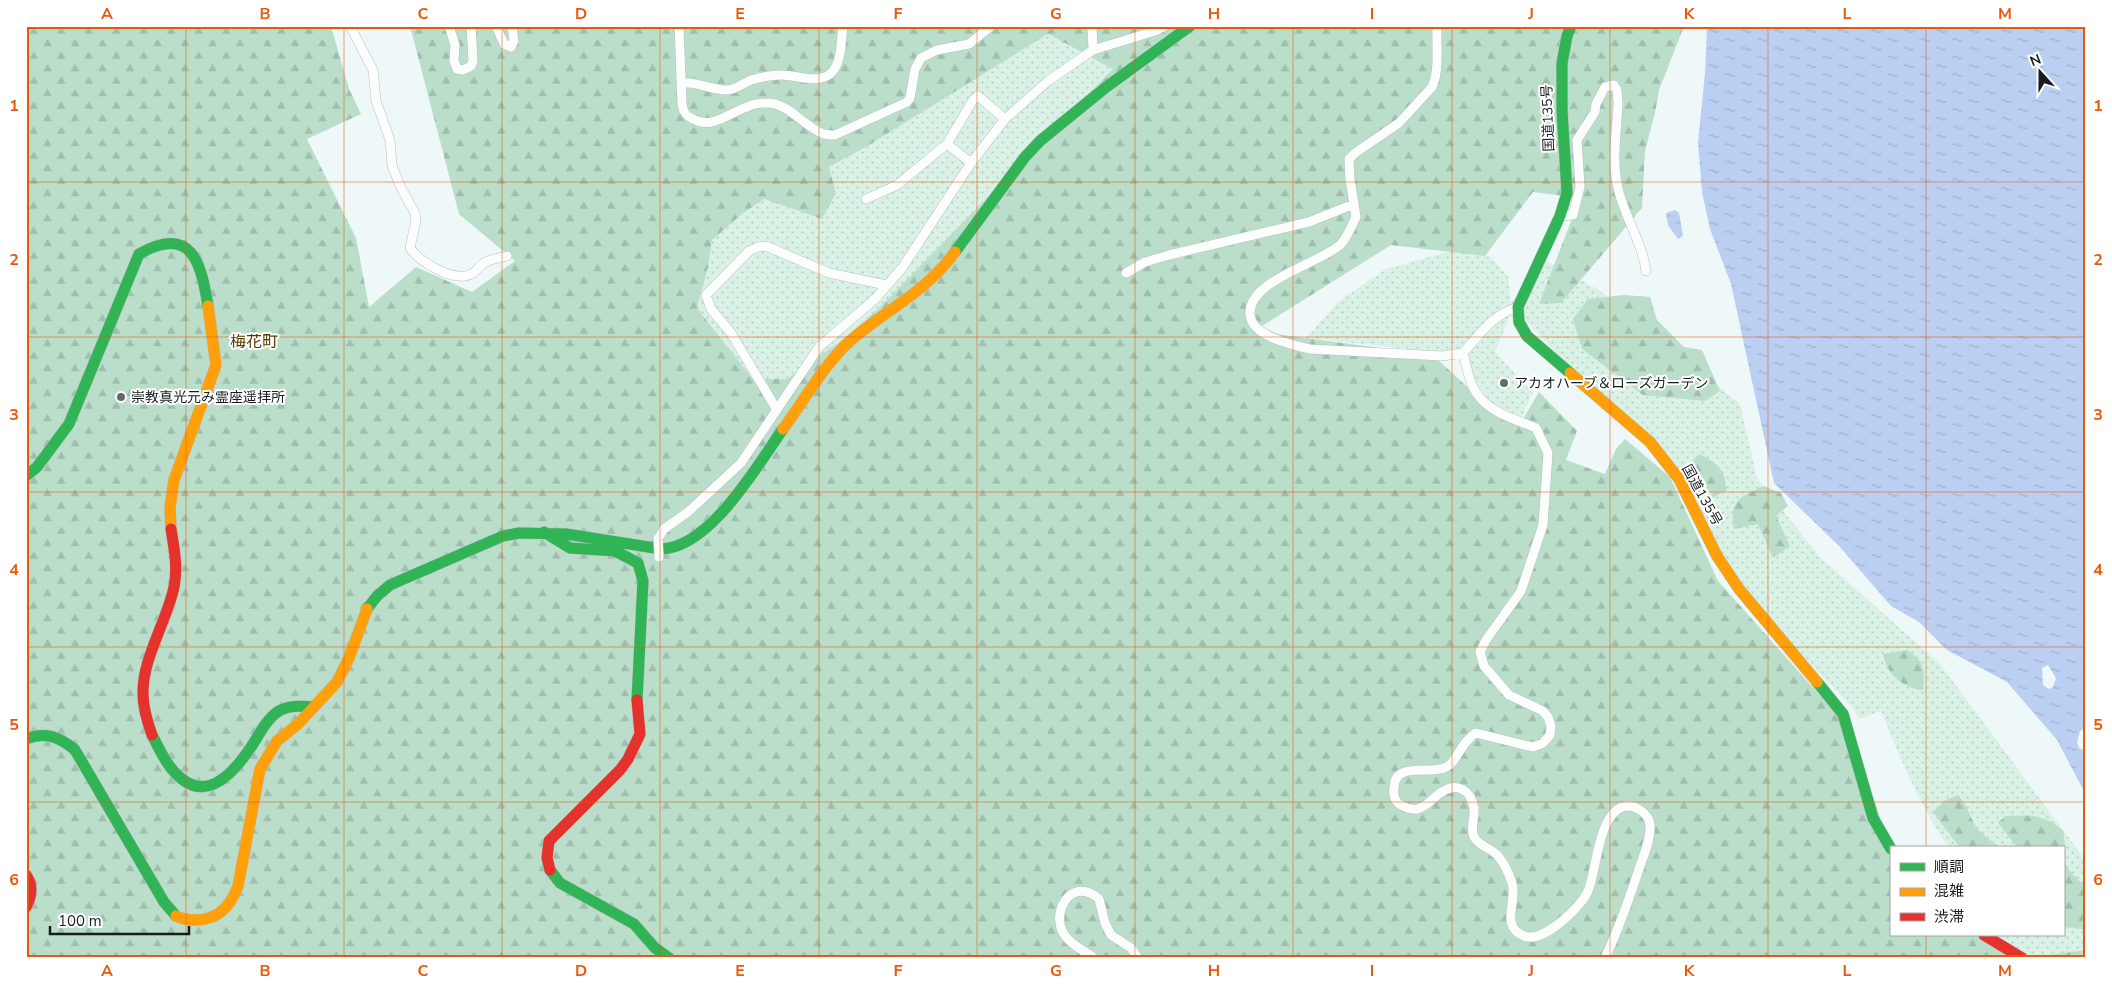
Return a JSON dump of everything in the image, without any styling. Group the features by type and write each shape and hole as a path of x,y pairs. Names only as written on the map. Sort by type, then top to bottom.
{"main road":[{"path":"26,739 43,734 66,742 75,750 164,902 177,917 188,920 204,920 220,915 232,902 238,886 260,768 277,741 298,724 337,682 349,658 365,612 377,596 390,585 503,536 563,532 668,549 687,543 703,532 721,515 833,360 850,341 932,280 945,266 1025,157 1040,141 1105,88 1190,26"},
{"name":"国道135号","path":"1571,26 1567,36 1562,63 1562,110 1567,193 1560,216 1518,306 1519,322 1527,336 1650,442 1679,479 1717,556 1739,588 1843,714 1850,729 1870,810 1879,832 1890,848"},
{"path":"26,476 37,467 69,424 138,254 149,247 159,244 171,243 182,246 193,255 201,267 215,347 216,365 174,481 170,499 178,567 166,617 144,679 143,700 145,718 156,745 173,773 185,782 198,786 212,786 224,780 236,767 275,713 300,704 313,707"},
{"path":"544,532 570,548 615,551 638,563 643,581 636,696 640,734 628,759 620,770 549,841 546,851 548,863 552,876 560,883 634,924 656,948 669,958"},
{"path":"26,875 30,880 32,895 26,907"},
{"path":"1986,936 2023,957"}],"street":[{"path":"350,26 373,70 376,101 390,140 392,165 400,186 415,212 416,220 410,248 414,254 434,268 465,276 476,272 484,263 507,256"},
{"path":"449,26 455,45 455,65 457,69 462,70 472,66 473,62 471,26"},
{"path":"496,26 504,44 511,47 514,41 512,26"},
{"path":"679,26 684,113 698,123 714,122 747,107 770,103 784,108 824,134 835,135 907,102 910,98 918,62 925,55 938,50 970,44 991,26"},
{"path":"681,83 690,82 728,90 759,77 792,76 808,79 820,78 833,72 843,26"},
{"path":"1092,26 1093,50"},
{"path":"659,557 658,539 664,529 688,512 741,463 819,347 876,298 902,268 971,162 1005,119 1048,81 1093,50 1156,31 1165,26"},
{"path":"1437,26 1436,71 1432,87 1399,123 1349,159 1356,217 1341,244 1274,282 1252,301 1250,310 1251,321 1257,329 1295,346 1310,349 1442,356 1463,353 1494,318 1504,311 1518,306"},
{"path":"1560,216 1573,215 1580,187 1577,140 1595,112 1602,91 1605,87 1614,86 1617,90 1618,103 1617,184 1624,210 1644,261 1646,271"},
{"path":"866,199 897,185 947,144 973,100 978,96 1005,119"},
{"path":"947,144 971,162"},
{"path":"1126,273 1145,262 1309,222 1354,204"},
{"path":"777,410 731,333 710,309 706,295 749,251 766,246 829,274 886,286"},
{"path":"1463,353 1475,391 1494,412 1536,428 1548,453 1543,525 1521,591 1486,640 1480,652 1484,666 1502,689 1509,695 1543,711 1551,726 1550,735 1543,742 1532,747 1476,733 1467,738 1452,764 1446,768 1405,771 1396,777 1394,794 1396,802 1404,808 1416,809 1425,806 1443,791 1456,787 1464,788 1474,806 1473,835 1477,842 1499,857 1512,884 1510,919 1512,926 1516,932 1530,938 1541,936 1559,924 1587,893 1592,880 1599,843 1611,816 1616,810 1628,806 1635,807 1644,812 1650,824 1650,833 1622,921 1605,958"},
{"path":"1094,958 1071,943 1065,936 1060,923 1060,916 1065,901 1069,896 1081,890 1088,891 1099,899 1105,923 1111,935 1131,948 1138,958"}],"green space":[{"path":"26,26 331,26 349,89 361,114 307,139 356,238 369,307 416,267 472,292 515,261 459,214 410,26 1684,26 1659,90 1645,151 1642,208 1561,303 1539,304 1580,198 1533,192 1485,256 1391,245 1254,331 1433,355 1493,411 1523,419 1539,392 1577,431 1566,460 1605,474 1616,449 1625,439 1670,477 1718,581 1850,729 1890,847 1890,936 1978,936 2024,958 26,958","holes":["1048,34 1113,69 878,309 842,340 787,379 753,379 697,308 708,267 712,240 742,214 764,199 822,219 836,193 829,167 866,147"]},
{"path":"1048,34 1114,69 878,309 842,340 787,379 753,379 697,308 708,267 712,240 742,214 764,199 822,219 836,193 829,167 866,147"},
{"path":"1454,250 1490,257 1508,276 1511,303 1545,260 1599,290 1740,404 1757,478 1820,557 1940,664 2086,861 2086,950 2024,958 1993,936 2064,936 2064,846 1948,846 1911,781 1881,711 1860,719 1851,706 1754,606 1650,442 1552,349 1511,304 1507,323 1495,352 1533,392 1521,419 1498,412 1455,354 1306,338 1339,301 1386,269"},
{"path":"1624,295 1650,297 1657,320 1684,347 1702,350 1720,391 1705,401 1643,395 1582,349 1573,319 1588,299"},
{"path":"1700,454 1716,464 1724,477 1726,490 1713,498 1704,479 1689,463"},
{"path":"1764,486 1781,493 1788,506 1776,516 1790,546 1773,558 1758,524 1734,529 1733,512 1738,501 1748,493"},
{"path":"1907,650 1917,658 1924,671 1923,690 1899,681 1891,674 1886,664 1883,654"},
{"path":"1958,795 1979,831 1998,846 1958,846 1933,812 1944,801"},
{"path":"2005,816 2035,816 2048,820 2063,830 2065,846 2064,850 2064,846 2016,846 1998,823"},
{"path":"2064,861 2071,873 2086,887 2086,930 2064,926"},
{"path":"2086,950 2086,958 2025,958"}],"water":[{"path":"1707,26 2086,26 2086,728 2080,731 2077,742 2079,748 2086,751 2086,795 2057,740 2007,682 1947,650 1919,622 1891,606 1839,546 1774,483 1731,284 1710,229 1702,192 1698,143 1705,73","holes":["2048,665 2056,678 2053,687 2049,689 2043,685 2042,668"]},
{"path":"1675,210 1679,213 1683,236 1678,239 1668,225 1666,213"}],"traffic: fast":[{"path":"955,252 1025,157 1040,141 1105,88 1190,26"},
{"path":"1570,373 1527,336 1519,322 1518,307 1560,216 1567,193 1562,110 1562,63 1567,36 1571,26"},
{"path":"26,476 37,467 69,424 139,254 157,246 171,243 182,246 191,253 197,263 202,276 208,306"},
{"path":"367,609 377,596 390,585 503,536 519,533 566,534 661,549 679,545 697,535 731,502 783,429"},
{"path":"544,532 570,548 615,551 638,563 643,581 637,700"},
{"path":"1817,682 1843,714 1873,818 1890,847"},
{"path":"152,735 168,764 183,780 194,785 205,786 225,777 234,768 251,747 267,722 275,714 291,707 313,707"},
{"path":"26,739 40,736 52,737 64,742 75,750 164,902 176,916"},
{"path":"550,870 560,883 634,924 655,948 669,958"}],"traffic: slow":[{"path":"783,429 841,350 931,279 955,252"},
{"path":"171,529 170,508 174,480 216,365 208,306"},
{"path":"1570,373 1650,442 1679,479 1717,556 1739,589 1817,682"},
{"path":"176,916 192,920 210,918 222,911 231,900 238,886 260,769 277,741 298,724 337,682 349,658 367,609"}],"traffic: jam":[{"path":"152,735 144,704 144,681 146,667 174,587 176,565 171,529"},
{"path":"550,870 547,858 549,841 620,770 628,759 640,734 637,700"},
{"path":"26,875 31,891 26,907"},
{"path":"1986,936 2022,958"}],"place":[{"name":"アカオハーブ＆ローズガーデン","path":"1504,383"},
{"name":"崇教真光元み霊座遥拝所","path":"121,397"}],"district":[{"name":"梅花町","path":"254,342"}]}
